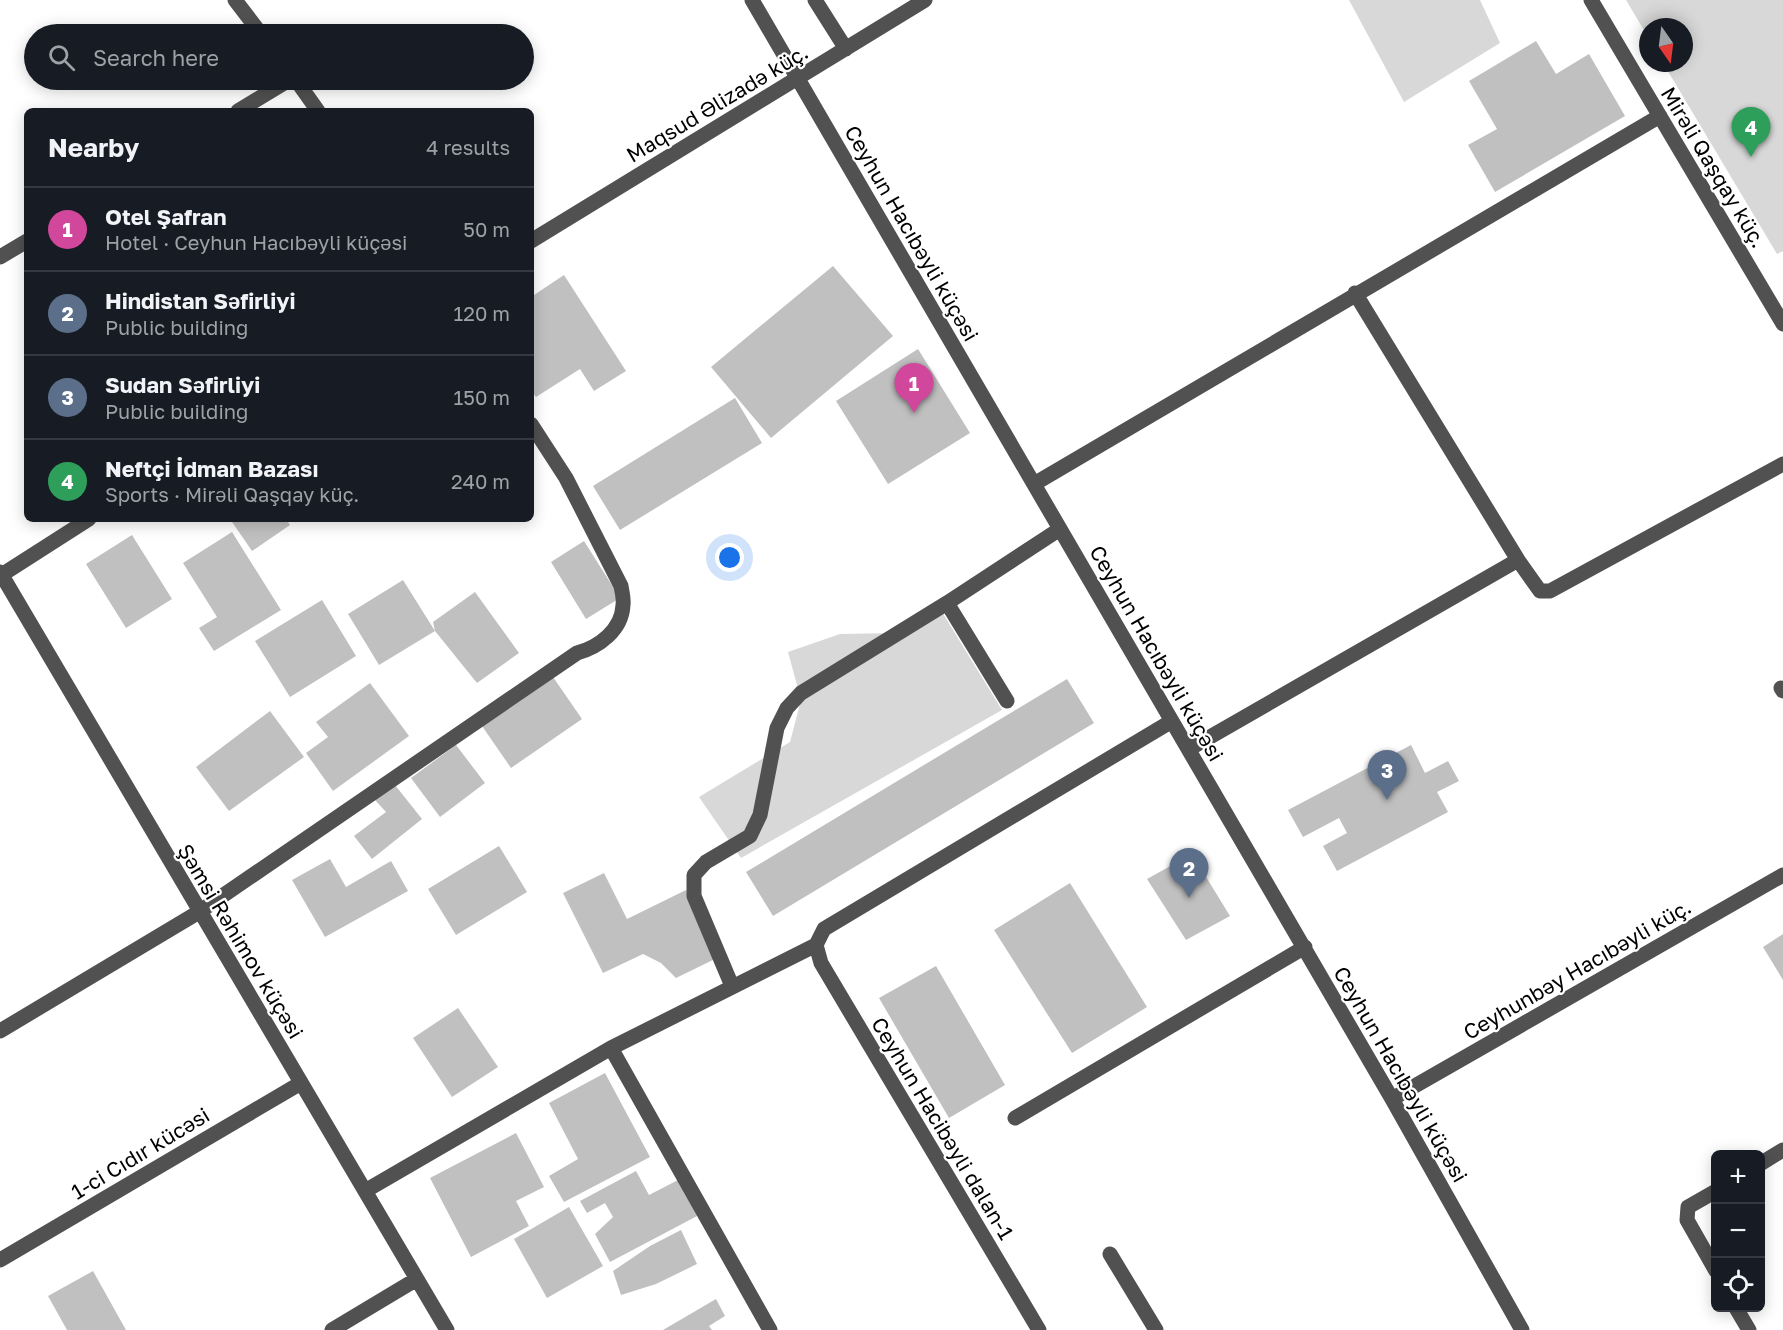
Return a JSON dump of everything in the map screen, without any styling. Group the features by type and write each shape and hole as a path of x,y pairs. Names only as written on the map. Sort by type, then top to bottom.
{"street":[{"path":"235,0 253,24"},
{"name":"Ceyhun Hacıbəyli küçəsi","path":"752,0 1305,947 1522,1330"},
{"path":"815,0 846,48"},
{"name":"Maqsud Əlizadə küç.","path":"534,239 926,0"},
{"name":"Mirəli Qaşqay küç.","path":"1591,0 1783,324"},
{"path":"243,108 273,90"},
{"path":"303,90 316,108"},
{"path":"1034,484 1355,293 1660,116"},
{"path":"0,257 24,243"},
{"path":"1355,293 1518,560 1540,591 1550,591 1783,464"},
{"path":"0,1031 199,912 577,653 593,649 618,625 623,606 621,586 566,478 534,428"},
{"path":"0,574 84,522"},
{"path":"732,986 694,896 694,875 706,862 750,836 760,815 777,728 787,708 801,693 947,603 1060,529"},
{"path":"1189,749 1518,560"},
{"name":"Şəmsi Rəhimov küçəsi","path":"0,574 447,1330"},
{"path":"947,603 1006,701"},
{"path":"365,1191 611,1048 816,945 824,929 1172,721"},
{"name":"Ceyhunbəy Hacıbəyli küç.","path":"1392,1099 1783,875"},
{"name":"Ceyhun Hacibəyli dalan-1","path":"816,945 821,963 1040,1330"},
{"path":"1015,1118 1305,947"},
{"path":"611,1048 770,1330"},
{"name":"1-ci Cıdır kücəsi","path":"0,1260 301,1083"},
{"path":"1765,1161 1783,1150"},
{"path":"1711,1194 1688,1208 1687,1220 1711,1262"},
{"path":"1110,1254 1156,1330"},
{"path":"332,1330 417,1279"},
{"path":"1738,1312 1749,1330"}],"shaded area":[{"path":"1349,0 1480,0 1500,43 1404,102"},
{"path":"1626,0 1783,0 1783,251 1777,254 1668,72 1693,72 1693,18 1639,18 1639,22"},
{"path":"942,612 1002,710 741,858 699,797 790,742 801,700 788,652 840,634 897,633"}],"building":[{"path":"1536,41 1556,74 1589,54 1625,116 1495,192 1468,145 1497,129 1469,81"},
{"path":"833,266 893,336 771,438 711,367"},
{"path":"564,275 626,371 594,391 580,369 536,397 534,394 534,295"},
{"path":"918,349 970,433 888,484 836,401"},
{"path":"735,398 762,443 620,530 593,486"},
{"path":"232,522 288,522 290,525 252,551"},
{"path":"232,532 281,610 214,651 199,628 217,617 183,563"},
{"path":"132,535 172,599 126,628 86,564"},
{"path":"584,541 620,598 586,619 551,562"},
{"path":"403,580 435,631 379,665 348,614"},
{"path":"475,592 519,653 477,683 435,631 433,622"},
{"path":"322,600 356,656 290,697 255,641"},
{"path":"553,677 582,719 511,768 482,726"},
{"path":"1067,679 1094,723 773,916 746,872"},
{"path":"370,683 409,736 333,791 306,753 328,737 316,722"},
{"path":"270,711 304,757 229,811 196,767"},
{"path":"456,745 485,783 440,817 411,778"},
{"path":"1411,745 1425,773 1448,761 1459,781 1437,792 1448,812 1337,871 1323,846 1347,833 1339,818 1303,837 1288,810"},
{"path":"395,785 422,819 372,859 354,836 386,812 375,800"},
{"path":"499,846 527,892 456,935 428,889"},
{"path":"1192,854 1230,916 1186,940 1147,879"},
{"path":"330,859 346,887 391,861 408,891 325,937 292,880"},
{"path":"604,873 627,919 686,890 719,957 676,978 661,963 643,954 603,973 563,893"},
{"path":"1070,883 1147,1007 1072,1053 994,930"},
{"path":"1783,934 1783,980 1763,947"},
{"path":"936,966 1005,1085 949,1118 879,998"},
{"path":"458,1008 498,1067 452,1097 413,1038"},
{"path":"605,1073 650,1157 564,1202 549,1176 578,1159 549,1103"},
{"path":"516,1133 544,1187 516,1201 529,1226 471,1257 430,1178"},
{"path":"636,1171 649,1195 680,1179 699,1215 610,1262 595,1234 613,1217 605,1203 587,1213 580,1201"},
{"path":"569,1207 603,1266 547,1298 514,1239"},
{"path":"681,1230 697,1264 656,1284 621,1295 613,1271 650,1246"},
{"path":"93,1271 126,1330 67,1330 48,1296"},
{"path":"716,1299 725,1316 709,1326 712,1330 663,1330"}],"place":[{"name":"Neftçi İdman Bazası","path":"1751,157"},
{"name":"Otel Şafran","path":"914,413"},
{"name":"Sudan Səfirliyi","path":"1387,800"},
{"name":"Hindistan Səfirliyi","path":"1189,898"}]}
